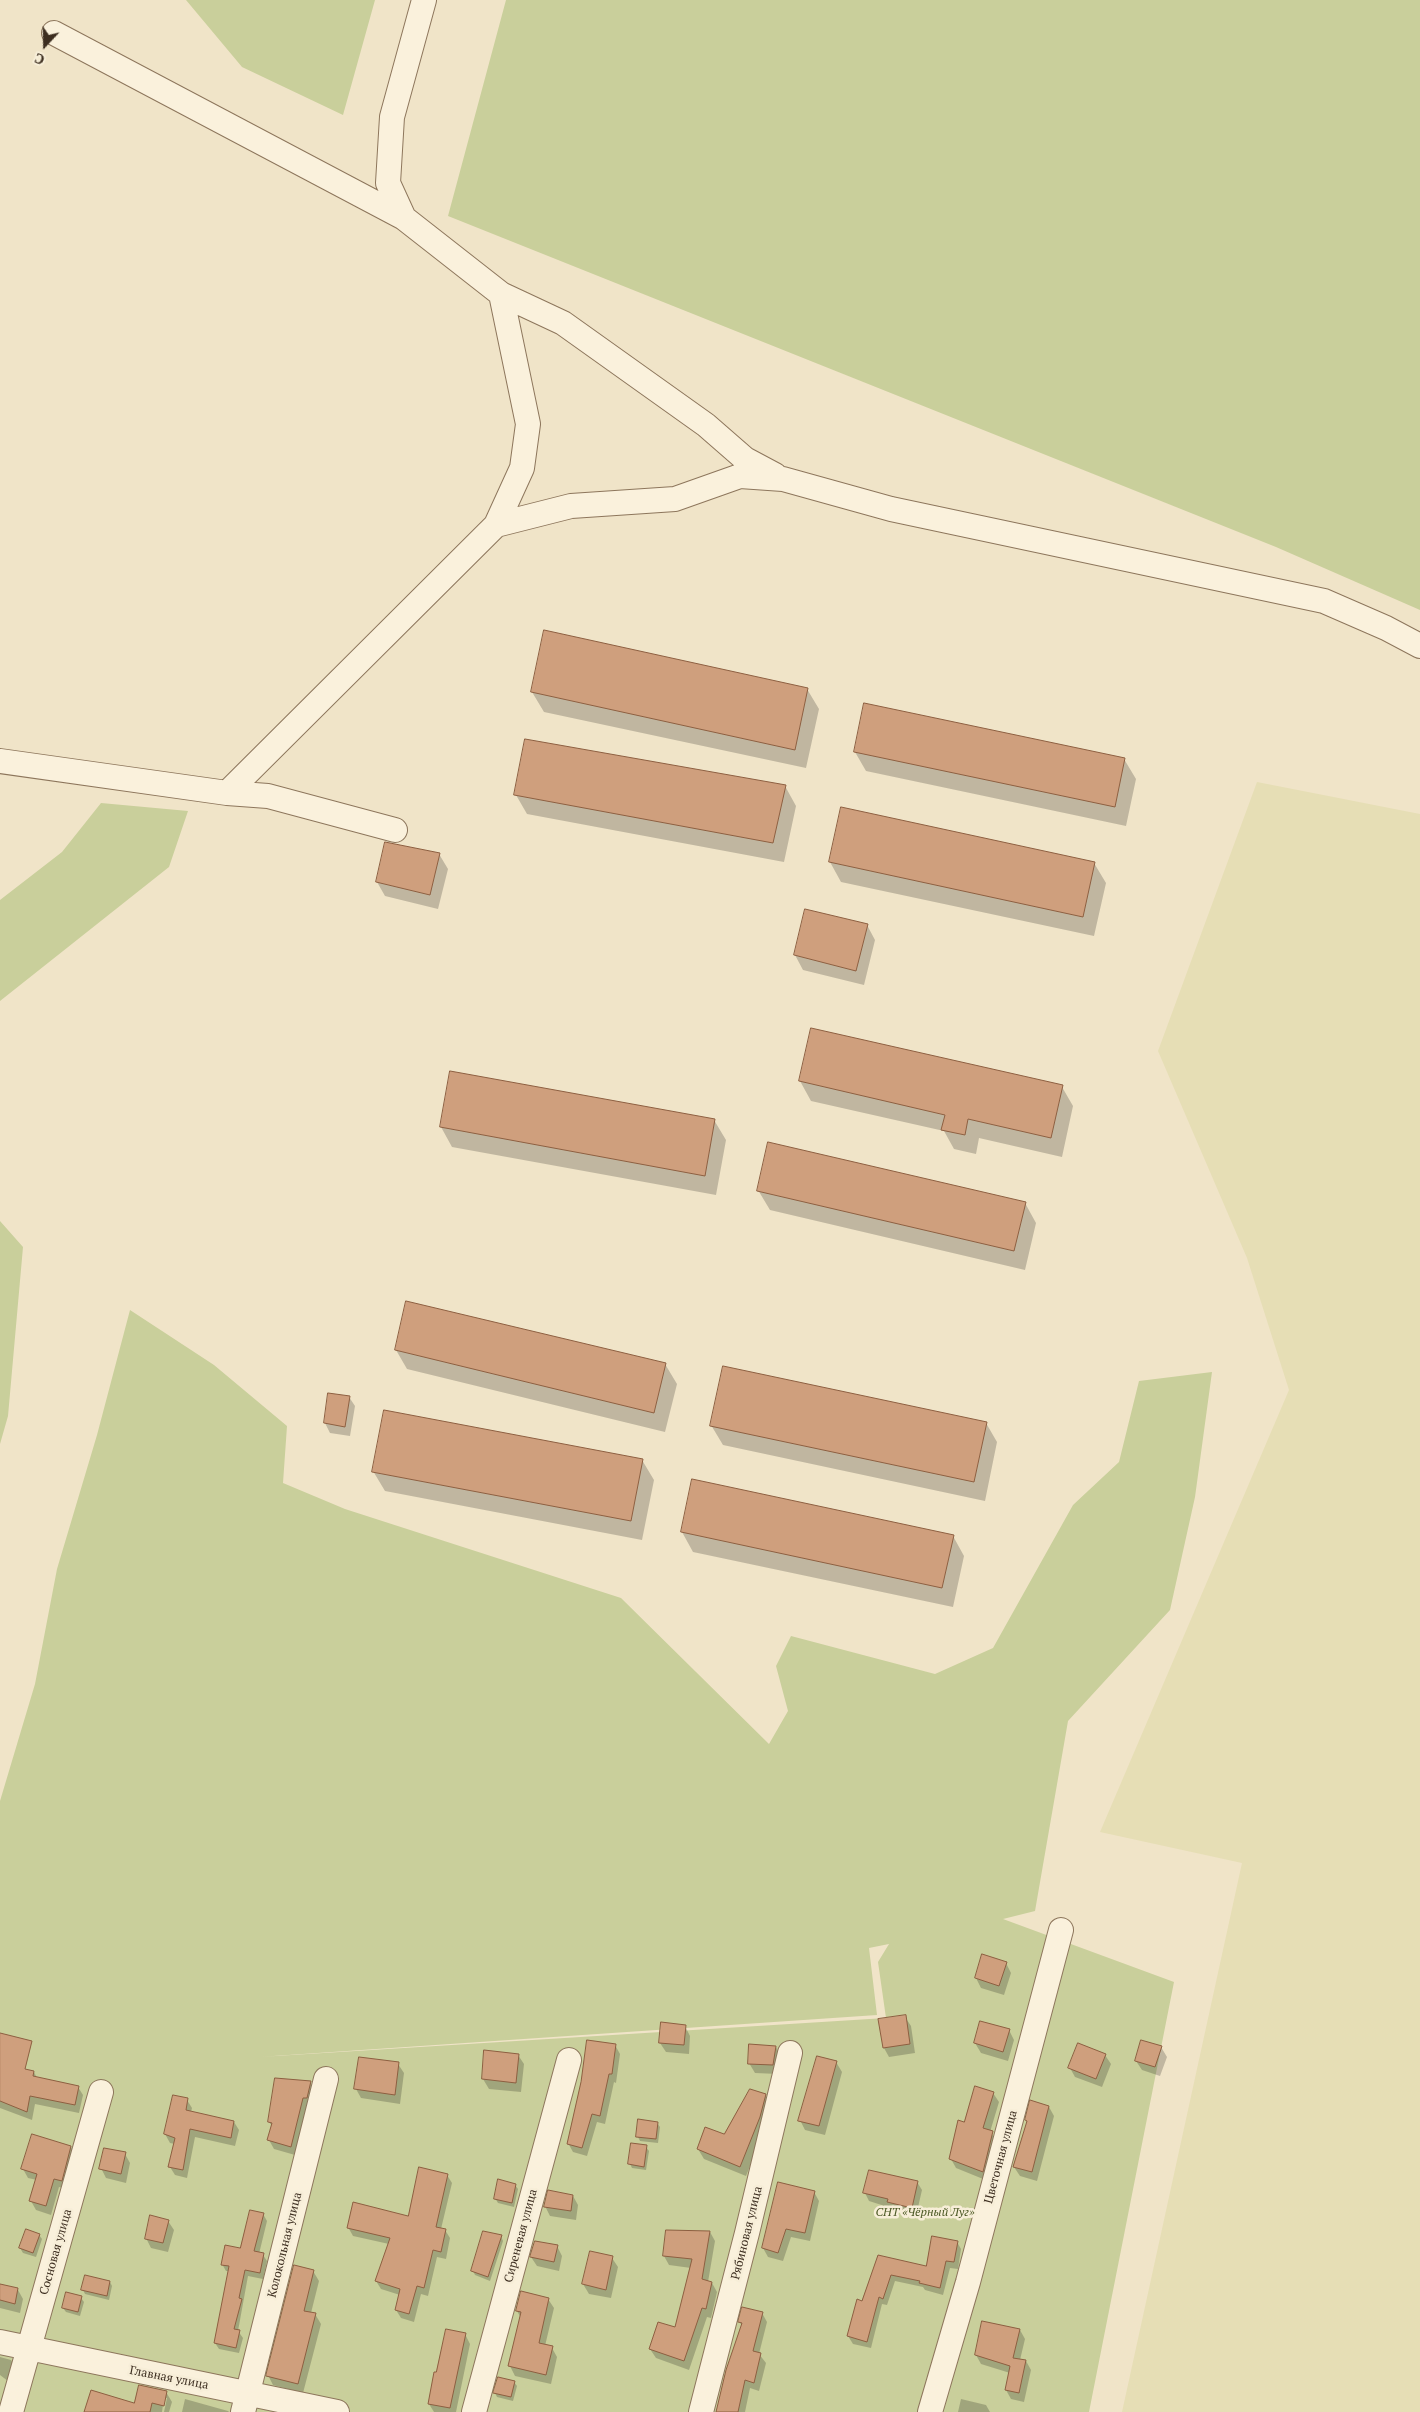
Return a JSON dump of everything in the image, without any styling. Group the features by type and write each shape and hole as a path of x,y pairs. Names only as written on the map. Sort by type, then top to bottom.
{"street":[{"path":"404,218 388,182 392,117 424,0"},
{"path":"54,33 404,218 501,294 563,323 706,425 745,459 783,479"},
{"path":"227,793 496,525 522,468 528,424 501,294"},
{"path":"496,525 571,506 675,499 740,476 783,479 891,509 1324,601 1386,628 1420,646"},
{"path":"0,761 227,793 268,796 395,830"},
{"name":"Цветочная улица","path":"930,2412 968,2282 1061,1930"},
{"name":"Рябиновая улица","path":"701,2412 747,2233 790,2053"},
{"name":"Сиреневая улица","path":"474,2412 569,2060"},
{"name":"Колокольная улица","path":"245,2403 326,2079"},
{"name":"Сосновая улица","path":"11,2412 101,2092"},
{"name":"Главная улица","path":"0,2342 245,2403 338,2412"}],"shaded area":[{"path":"1257,782 1420,814 1420,2412 1122,2412 1242,1863 1100,1832 1289,1390 1247,1258 1158,1051"}],"green space":[{"path":"186,0 375,0 343,115 242,67"},
{"path":"506,0 1420,0 1420,610 1276,547 448,216"},
{"path":"101,803 188,811 169,867 0,1001 0,900 62,852"},
{"path":"0,1221 23,1247 8,1416 0,1444"},
{"name":"СНТ «Чёрный Луг»","path":"130,1310 214,1365 287,1426 283,1483 345,1509 621,1598 769,1744 788,1711 776,1666 791,1636 935,1674 993,1648 1073,1505 1119,1462 1139,1381 1212,1372 1195,1497 1170,1610 1068,1721 1035,1911 1003,1919 1174,1982 1089,2412 0,2412 0,1801 35,1684 57,1569 97,1435","holes":["889,1944 878,1962 886,2018 259,2057 877,2015 869,1948"]}],"building":[{"path":"544,630 808,688 795,750 531,692"},
{"path":"864,703 1125,758 1115,807 854,752"},
{"path":"525,739 786,785 773,843 514,795"},
{"path":"841,807 1095,862 1083,917 829,862"},
{"path":"385,842 440,853 430,895 376,882"},
{"path":"805,909 868,924 856,971 794,955"},
{"path":"811,1028 1063,1085 1051,1138 968,1119 965,1135 941,1130 945,1115 799,1081"},
{"path":"450,1071 715,1119 705,1176 440,1127"},
{"path":"768,1142 1026,1202 1014,1251 757,1191"},
{"path":"406,1301 666,1363 654,1413 395,1350"},
{"path":"723,1366 987,1422 974,1482 710,1426"},
{"path":"328,1393 350,1396 345,1427 324,1423"},
{"path":"384,1410 643,1459 631,1521 372,1472"},
{"path":"692,1479 954,1535 942,1588 681,1532"},
{"path":"982,1954 1007,1962 999,1986 975,1978"},
{"path":"906,2015 910,2044 883,2048 878,2019"},
{"path":"980,2021 1010,2029 1003,2052 974,2043"},
{"path":"661,2022 686,2025 684,2045 659,2043"},
{"path":"0,2033 32,2041 25,2069 34,2071 33,2076 79,2086 75,2105 30,2096 27,2112 0,2101"},
{"path":"587,2040 616,2044 612,2074 609,2074 600,2116 592,2114 582,2148 567,2144 581,2082"},
{"path":"1141,2040 1162,2046 1155,2067 1135,2061"},
{"path":"1078,2043 1106,2054 1096,2079 1068,2068"},
{"path":"749,2044 776,2046 773,2065 748,2064"},
{"path":"484,2050 519,2054 516,2083 482,2079"},
{"path":"817,2056 837,2061 819,2126 798,2121"},
{"path":"359,2057 399,2062 395,2095 354,2089"},
{"path":"275,2078 311,2081 307,2098 303,2098 291,2147 267,2140 272,2123 268,2122"},
{"path":"975,2086 994,2092 983,2128 993,2131 983,2172 949,2159 958,2120 964,2122"},
{"path":"750,2089 766,2094 760,2117 740,2167 697,2149 705,2127 724,2134"},
{"path":"173,2095 188,2098 186,2110 234,2121 231,2138 190,2129 183,2170 168,2167 175,2138 164,2134"},
{"path":"1030,2100 1049,2106 1032,2172 1013,2167 1027,2121 1025,2120"},
{"path":"638,2119 658,2122 656,2139 636,2137"},
{"path":"32,2134 71,2146 62,2181 54,2179 46,2206 29,2201 37,2174 21,2169"},
{"path":"631,2143 647,2145 644,2167 628,2164"},
{"path":"104,2148 126,2152 121,2174 99,2169"},
{"path":"419,2167 448,2174 436,2227 446,2229 441,2252 433,2250 424,2288 417,2286 409,2314 395,2310 400,2289 375,2281 390,2238 347,2228 353,2202 408,2216"},
{"path":"869,2170 918,2181 912,2208 887,2202 888,2199 863,2193"},
{"path":"498,2179 516,2184 512,2203 494,2199"},
{"path":"778,2182 815,2191 805,2233 786,2229 778,2253 762,2248"},
{"path":"548,2190 573,2195 571,2211 544,2207"},
{"path":"250,2210 264,2213 254,2251 264,2253 260,2273 245,2270 239,2298 242,2299 234,2329 240,2330 236,2348 214,2343 229,2266 221,2265 225,2245 240,2248"},
{"path":"150,2215 169,2220 163,2243 145,2239"},
{"path":"26,2229 40,2234 33,2253 19,2248"},
{"path":"666,2230 710,2231 702,2279 712,2282 706,2309 702,2308 684,2361 649,2349 658,2322 675,2327 692,2259 663,2256"},
{"path":"483,2231 502,2235 488,2277 471,2271"},
{"path":"932,2236 958,2241 954,2262 946,2261 940,2288 919,2283 920,2281 891,2275 883,2299 879,2297 867,2342 847,2336 857,2299 862,2301 878,2255 926,2266"},
{"path":"535,2241 558,2245 554,2262 530,2257"},
{"path":"590,2251 613,2256 606,2290 582,2284"},
{"path":"294,2265 314,2270 304,2311 316,2313 298,2384 266,2376"},
{"path":"85,2275 110,2281 107,2296 81,2290"},
{"path":"0,2284 18,2288 15,2304 0,2300"},
{"path":"521,2291 549,2298 539,2343 553,2346 546,2375 508,2366 521,2312 516,2311"},
{"path":"66,2292 82,2296 78,2312 62,2308"},
{"path":"742,2307 763,2312 753,2351 761,2353 754,2383 745,2380 738,2412 716,2412 726,2370 742,2323 738,2322"},
{"path":"982,2321 1020,2329 1013,2358 1026,2360 1019,2393 1005,2390 1010,2366 975,2355"},
{"path":"446,2329 466,2333 450,2408 428,2404 434,2372 436,2372"},
{"path":"498,2377 515,2381 511,2397 493,2393"},
{"path":"139,2385 167,2391 164,2406 152,2403 150,2412 84,2412 91,2390 134,2403"}]}
